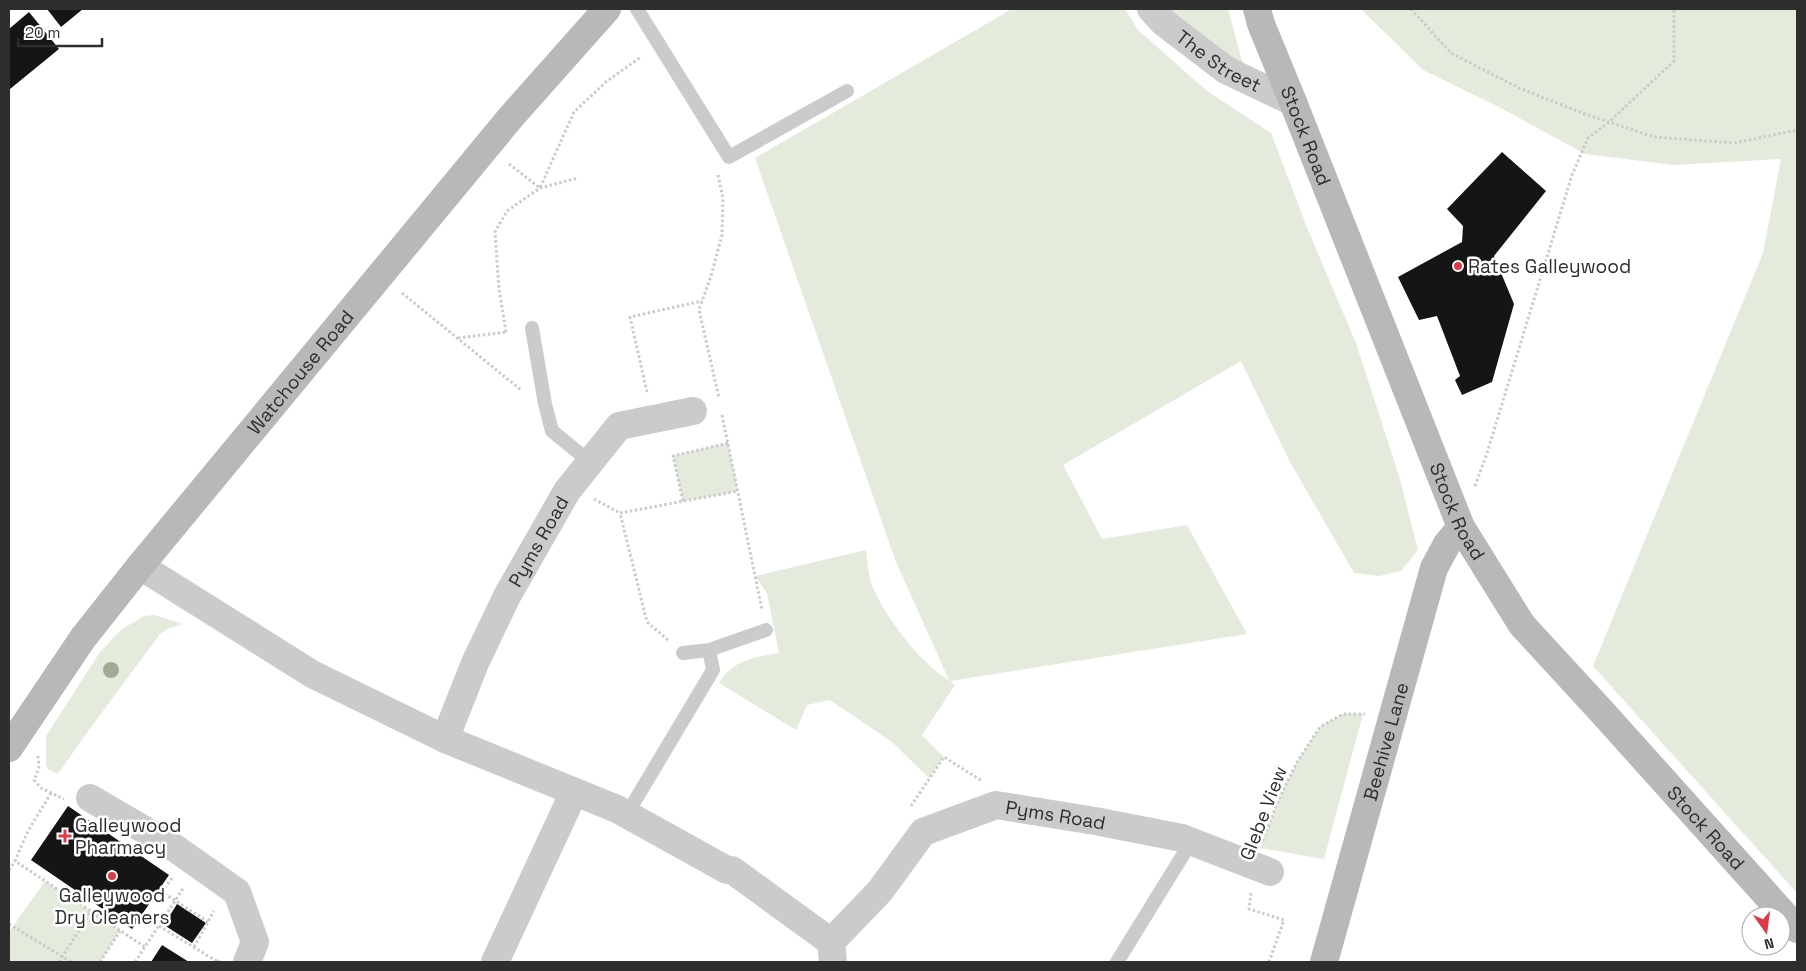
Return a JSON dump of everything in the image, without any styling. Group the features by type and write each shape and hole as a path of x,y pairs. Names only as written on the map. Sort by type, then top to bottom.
{"main road":[{"name":"Watchouse Road","path":"9,748 83,638 140,566 486,146 607,9"},
{"name":"Stock Road","path":"1257,9 1261,24 1461,527 1522,625 1797,929"},
{"name":"Beehive Lane","path":"1324,962 1434,568 1447,544 1461,527"}],"street":[{"name":"The Street","path":"1151,9 1163,22 1226,70 1293,102"},
{"name":"Pyms Road","path":"445,739 475,663 507,596 568,490 619,426 693,411"},
{"name":"Pyms Road","path":"140,566 312,674 445,739 627,814 727,870 732,870 832,952 923,832 996,805 1095,821 1182,838 1263,869"},
{"path":"495,962 574,792"},
{"path":"90,798 172,846 237,892 255,942 234,960"}],"lane":[{"path":"637,9 729,158 847,91"},
{"path":"532,328 552,432 590,462"},
{"path":"683,653 709,650 766,630"},
{"path":"627,814 713,670 709,650"},
{"path":"1117,962 1191,842"}],"path":[{"path":"1411,9 1451,53 1519,88 1654,138 1734,144 1797,130"},
{"path":"1461,527 1487,453 1572,175 1588,138 1609,122 1674,61 1674,9"},
{"path":"640,49 641,58 646,65"},
{"path":"540,188 574,112 607,81 641,58"},
{"path":"486,146 540,188"},
{"path":"716,171 723,198 722,235 699,310 766,630"},
{"path":"506,332 499,289 495,232 507,211 540,188 578,178"},
{"path":"380,275 547,411"},
{"path":"653,419 630,316 702,300"},
{"path":"458,338 532,328"},
{"path":"683,502 673,456 728,443"},
{"path":"683,653 647,622 620,513 738,491"},
{"name":"Glebe View","path":"1269,962 1284,920 1249,909 1263,869 1260,848 1277,803 1297,762 1320,727 1344,714 1363,714 1392,719"},
{"path":"25,724 38,735 39,768 34,780 41,788 81,808 90,798"},
{"path":"908,811 944,757"},
{"path":"9,870 28,831 51,793"},
{"path":"15,861 145,947"},
{"path":"135,962 199,865"},
{"path":"174,875 162,892 208,922"},
{"path":"194,947 217,906"},
{"path":"59,962 91,911"},
{"path":"9,924 71,962"},
{"path":"159,926 218,962 234,960"},
{"path":"100,962 120,931"}],"shaded area":[{"path":"1012,9 1125,9 1138,30 1207,91 1271,133 1308,230 1356,343 1399,476 1418,550 1401,571 1379,576 1354,573 1290,462 1241,361 1063,465 1102,539 1187,525 1247,634 950,681 955,685 922,735 944,757 929,778 892,742 830,700 807,705 796,730 719,683 738,664 753,658 779,653 767,593 755,576 866,550 871,584 886,613 916,652 938,673 949,680 896,562 755,158"},
{"path":"1157,9 1228,9 1245,72"},
{"path":"1361,9 1797,9 1797,893 1593,666 1763,253 1781,159 1674,165 1585,154 1499,107 1423,70"},
{"path":"728,443 738,491 683,501 673,456"},
{"path":"155,615 182,624 167,629 160,634 58,774 49,770 46,766 46,736 100,652 122,629 144,616"},
{"path":"1343,714 1363,714 1324,859 1260,848 1277,803 1297,762 1320,727"},
{"path":"45,881 120,931 100,962 9,961 9,932"}],"building":[{"path":"47,9 83,9 61,27"},
{"path":"29,12 59,49 10,89 9,29"},
{"name":"Rates Galleywood","path":"1502,152 1546,191 1494,256 1514,304 1492,382 1462,395 1455,380 1460,376 1437,316 1419,320 1398,277 1462,242 1463,226 1447,209"},
{"path":"68,806 169,875 132,929 31,860"},
{"path":"177,904 206,923 192,943 164,925"},
{"path":"162,945 189,962 151,962"}],"place":[{"name":"Rates Galleywood","path":"1458,266"},
{"name":"Galleywood Pharmacy","path":"65,836"},
{"name":"Galleywood Dry Cleaners","path":"112,876"}]}
